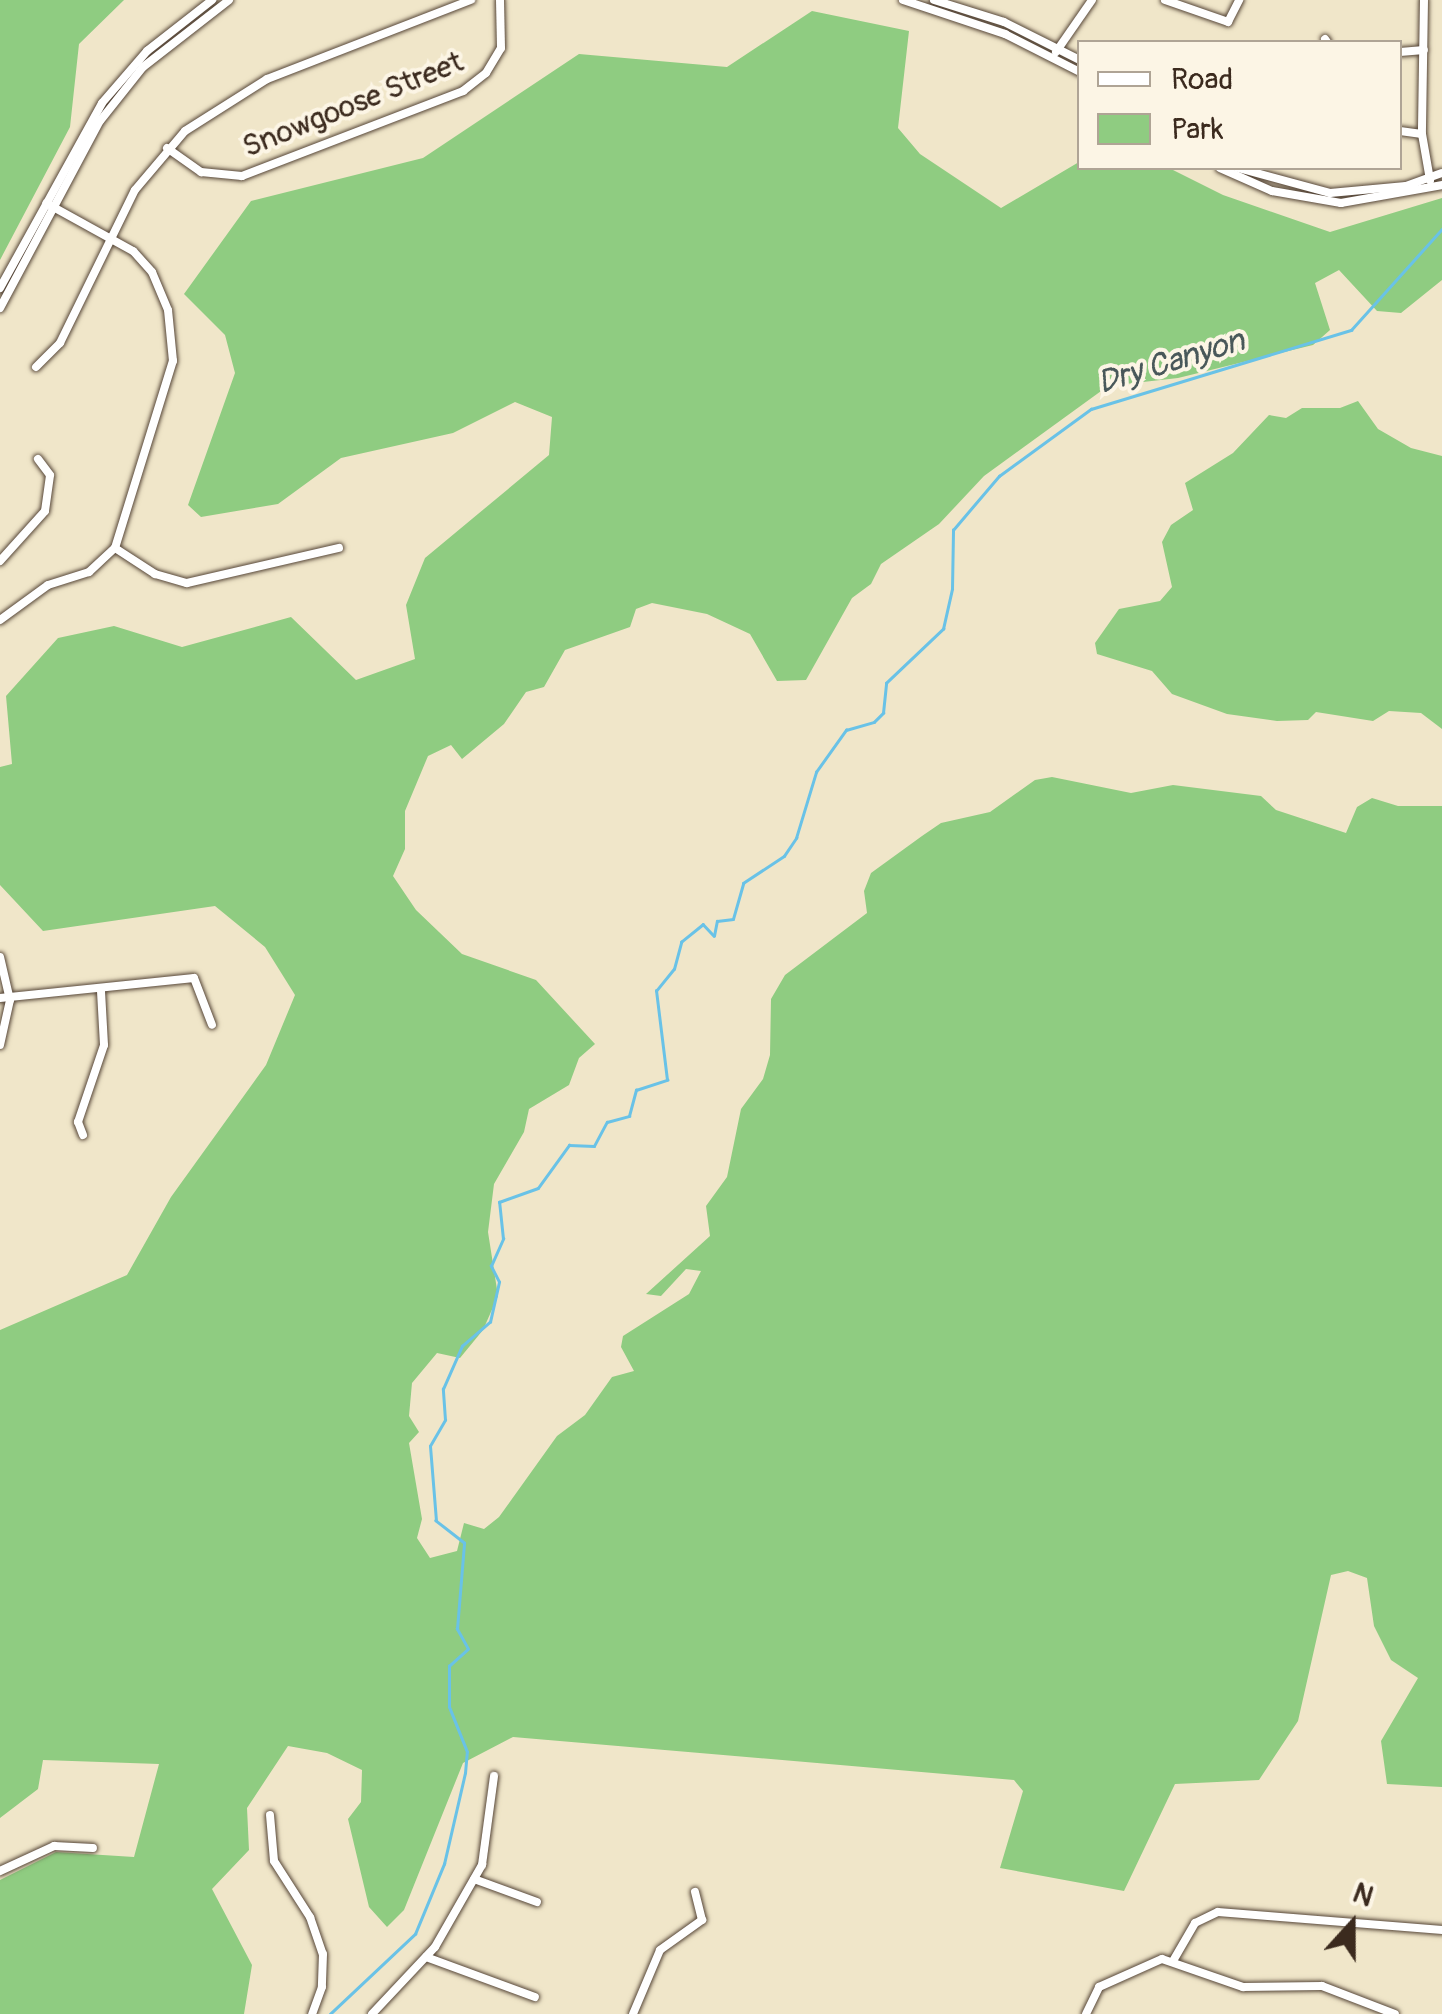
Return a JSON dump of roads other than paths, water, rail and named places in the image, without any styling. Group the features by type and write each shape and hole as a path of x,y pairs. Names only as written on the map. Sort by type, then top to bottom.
{"street":[{"path":"0,308 51,205 125,73 212,0"},
{"path":"0,288 100,121 144,67 230,0"},
{"path":"36,367 60,344 108,236 168,148 204,116 267,79 471,0"},
{"name":"Snowgoose Street","path":"168,148 201,172 242,176 462,91 486,74 501,48 500,0"},
{"path":"904,0 1077,59"},
{"path":"934,0 1056,52 1077,70"},
{"path":"1056,52 1092,0"},
{"path":"1164,0 1224,22 1232,19 1239,0"},
{"path":"1424,0 1422,134 1429,178 1438,187"},
{"path":"1402,52 1424,50"},
{"path":"1402,132 1422,134"},
{"path":"1225,170 1272,191 1328,202 1438,187"},
{"path":"1245,170 1330,193 1442,173"},
{"path":"0,620 48,586 88,572 115,548 136,466 170,377 172,345 160,284 144,261 51,205"},
{"path":"0,561 44,512 50,475 38,459"},
{"path":"115,548 162,578 187,583 338,548"},
{"path":"0,957 5,999 0,1046"},
{"path":"5,999 199,980 212,1024"},
{"path":"83,1135 78,1122 104,1046 101,991"},
{"path":"372,2014 426,1958 482,1865 494,1776"},
{"path":"270,1815 274,1861 310,1916 323,1954 324,1976 315,2013"},
{"path":"0,1871 54,1846 93,1848"},
{"path":"474,1879 537,1902"},
{"path":"633,2014 660,1950 702,1920 695,1892"},
{"path":"1173,1961 1195,1923 1218,1912 1442,1930"},
{"path":"426,1958 534,1997"},
{"path":"1086,2014 1099,1988 1158,1960 1173,1961 1243,1987 1322,1986 1395,2014"}],"waterway":[{"name":"Dry Canyon","path":"330,2014 415,1934 444,1864 465,1773 467,1752 449,1707 449,1666 468,1649 457,1629 464,1543 436,1521 430,1446 445,1420 443,1389 462,1346 490,1322 499,1282 491,1266 503,1239 499,1202 538,1188 569,1145 594,1146 607,1122 629,1116 636,1090 667,1080 656,991 674,969 681,942 703,924 714,936 717,921 733,919 743,883 784,856 796,838 816,772 846,730 874,722 883,713 886,683 943,629 952,589 953,530 999,476 1091,409 1351,330 1442,229"}]}
